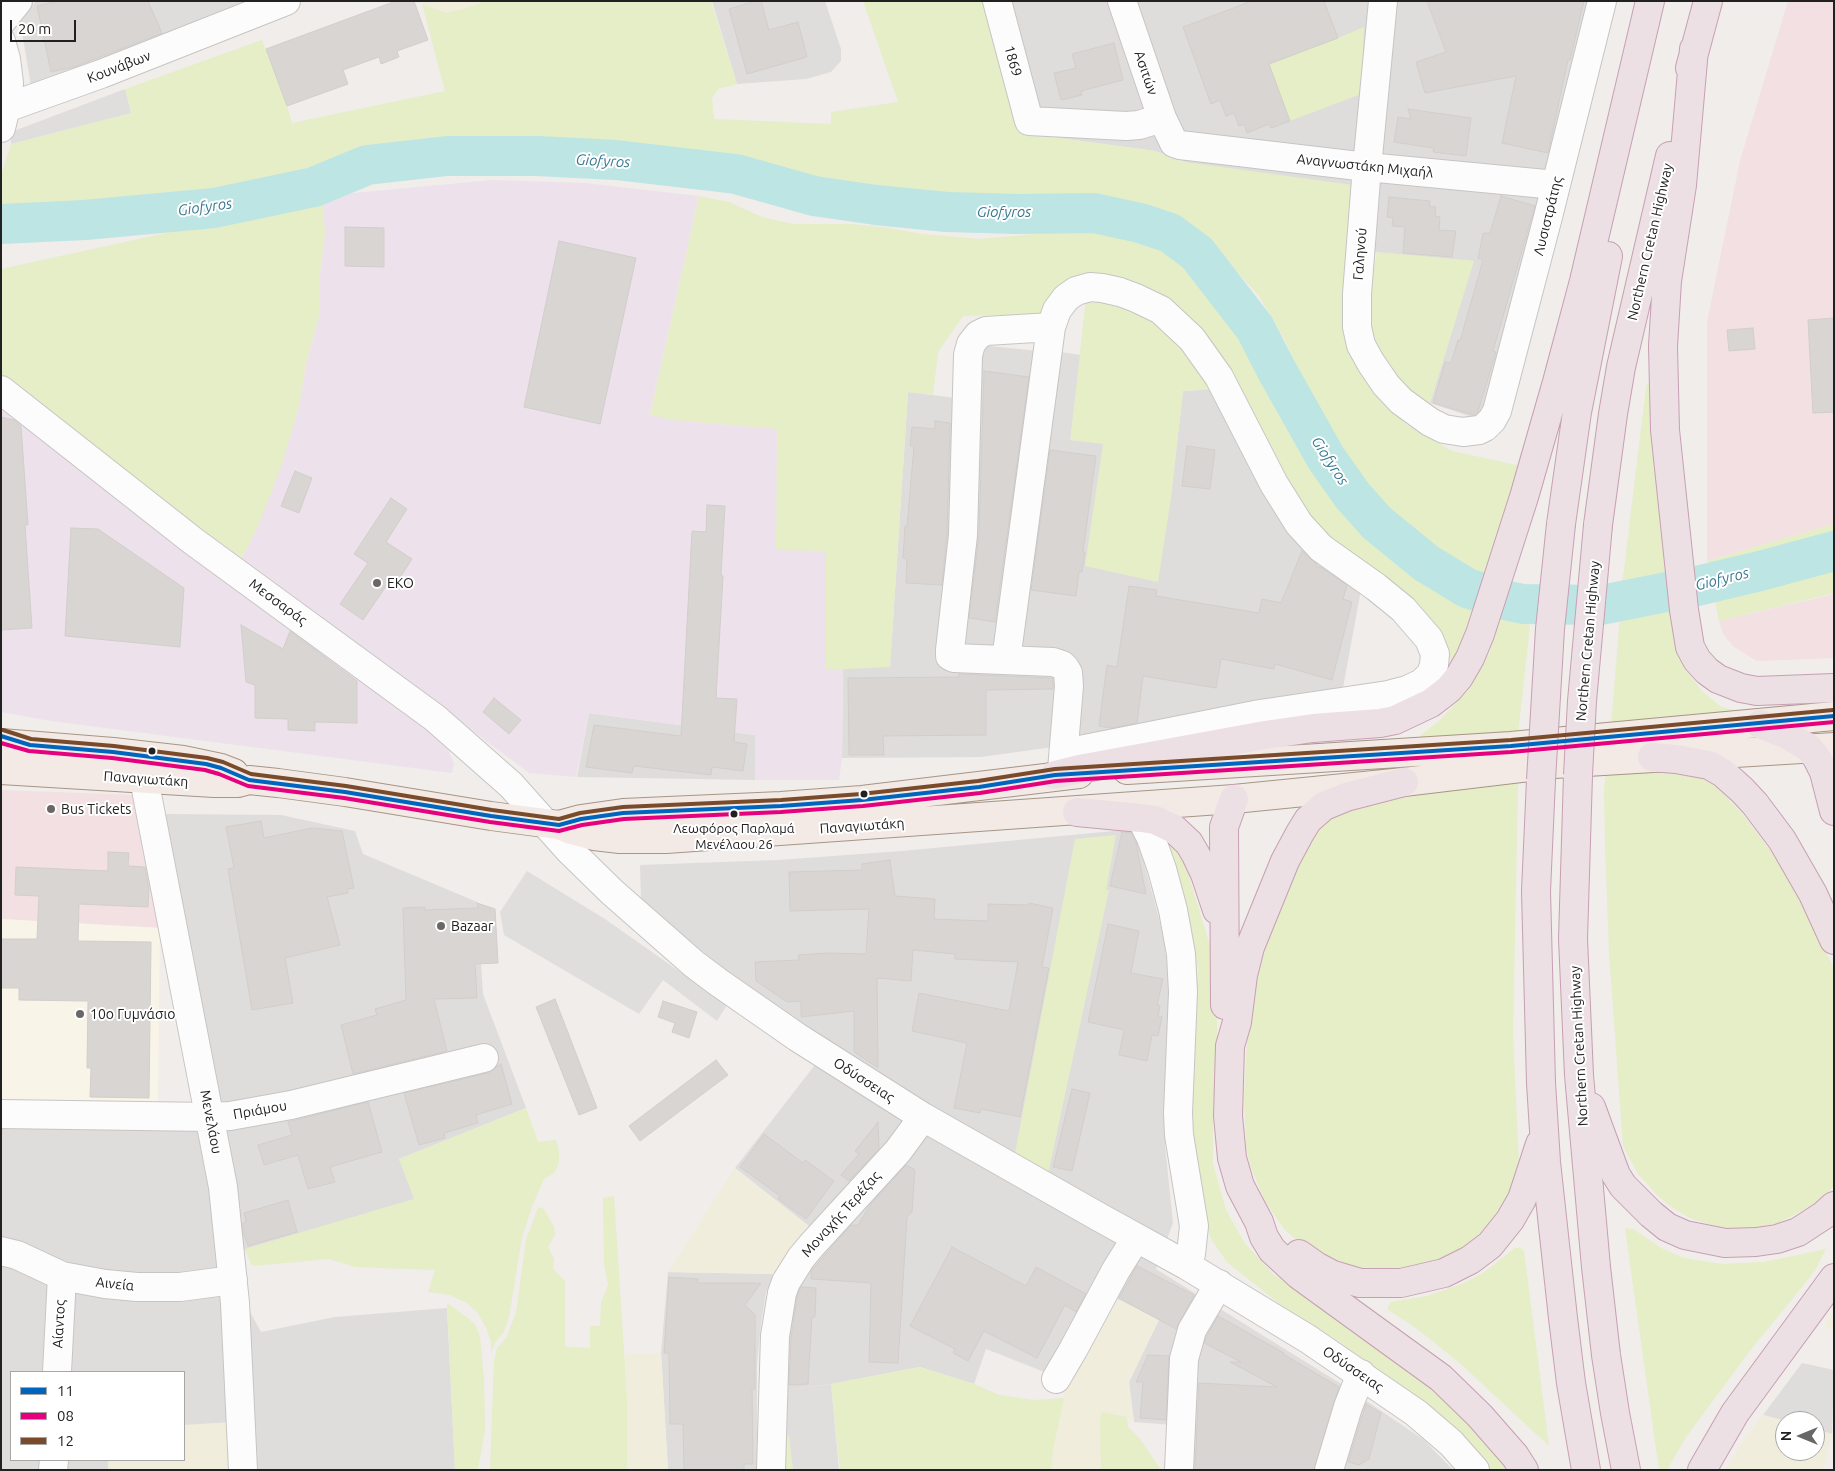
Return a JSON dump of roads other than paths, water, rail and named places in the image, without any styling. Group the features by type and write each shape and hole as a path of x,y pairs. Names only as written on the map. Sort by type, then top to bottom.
{"highway":[{"path":"1060,767 1313,728 1395,720 1416,712 1438,698 1465,668 1480,634 1524,497 1557,382 1584,280 1650,1"},
{"path":"1586,1470 1566,1346 1552,1223 1540,1074 1536,891 1545,686 1561,524 1577,412 1601,289 1645,90 1668,1"},
{"name":"Northern Cretan Highway","path":"1626,1470 1606,1355 1596,1267 1579,1075 1573,939 1582,701 1598,525 1612,414 1621,367 1694,49 1708,1"},
{"path":"1694,49 1682,185 1667,282 1664,324 1665,430 1690,647 1697,660 1707,671 1718,679 1741,688 1757,690 1834,688"},
{"path":"1760,724 1821,747 1817,758 1824,772 1834,811"},
{"path":"1652,757 1709,765 1723,773 1756,804 1782,840 1813,894 1834,940"},
{"path":"1230,1046 1238,1022 1243,975 1250,947 1277,879 1300,832 1308,820 1317,812 1336,801 1404,782"},
{"path":"1234,800 1224,827 1224,934 1226,1017 1230,1046 1228,1116 1232,1158 1240,1186 1259,1222 1267,1243 1278,1256 1299,1275 1441,1378 1480,1416 1515,1456 1524,1470"},
{"path":"1077,812 1141,818 1166,824 1181,834 1189,844 1205,874 1224,934"},
{"path":"1579,1075 1616,1175 1635,1199 1667,1227 1685,1235 1725,1243 1777,1240 1798,1232 1824,1216 1834,1206"},
{"path":"1259,1222 1271,1227 1295,1250 1316,1266 1333,1275 1351,1281 1371,1284 1402,1283 1444,1273 1470,1260 1490,1245 1510,1220 1522,1199 1544,1130"},
{"path":"1702,1470 1735,1413 1834,1278"}],"main road":[{"name":"Παναγιωτάκη","path":"552,824 623,813 781,806 862,800 979,787 1060,767 1125,770 1511,746 1834,716"},
{"path":"1,736 30,745"},
{"name":"Παναγιωτάκη","path":"1,743 183,760 221,768 249,780"},
{"name":"Παναγιωτάκη","path":"552,824 594,836 620,839 666,839 1234,800 1544,765 1821,747"},
{"path":"1234,800 1249,762"},
{"name":"Παναγιωτάκη","path":"1,770 226,783 249,780"},
{"path":"249,780 345,792 552,824"}],"street":[{"path":"1,22 18,1"},
{"name":"Κουνάβων","path":"4,118 101,74 286,1"},
{"name":"1869","path":"997,1 1029,121 1126,126 1139,125 1162,118"},
{"name":"Ασιτών","path":"1122,1 1162,118 1174,143"},
{"name":"Γαληνού","path":"1383,1 1367,167 1356,313 1357,327 1362,345 1371,363 1386,385 1401,401 1420,416 1438,426 1452,430 1473,431 1485,427"},
{"name":"Λυσιστράτης","path":"1485,427 1494,417 1500,401 1602,1"},
{"path":"1,41 6,59 9,83 4,118"},
{"name":"Αναγνωστάκη Μιχαήλ","path":"1174,143 1367,167 1556,185"},
{"path":"1006,660 1051,327 1057,310 1066,298 1090,287 1120,292 1161,310 1192,339 1219,377 1274,484 1298,524 1321,548 1376,587 1403,609 1424,631 1435,654 1433,670 1426,680 1397,693 1260,714 1060,767 1069,686 1068,673 1065,668 1053,662 954,658 950,656 963,535 968,355 971,344 978,335 986,331 1051,327"},
{"name":"Μεσσαράς","path":"1,390 193,541 435,718 552,824"},
{"name":"Μενελάου","path":"144,779 223,1187 233,1280 243,1470"},
{"path":"1141,818 1151,838 1162,869 1173,910 1182,964 1179,1135 1194,1226 1191,1254 1186,1265"},
{"name":"Οδύσσειας","path":"552,824 591,872 694,964 797,1037 923,1117 1219,1284 1361,1374 1430,1425 1451,1443 1474,1470"},
{"name":"Πριάμου","path":"1,1114 210,1117 271,1110 484,1058"},
{"name":"Μοναχής Τερέζας","path":"771,1470 775,1336 782,1294 786,1282 800,1258 898,1151 923,1117"},
{"path":"1056,1379 1116,1270 1136,1238"},
{"name":"Αινεία","path":"1,1251 17,1255 62,1276 105,1284 142,1287 180,1287 233,1280"},
{"name":"Αίαντος","path":"57,1371 62,1276"},
{"path":"1179,1470 1184,1359 1192,1330 1219,1284"},
{"path":"1329,1470 1348,1407 1361,1374"}],"waterway":[{"name":"Giofyros","path":"1,224 85,220 214,208 314,187 367,165 447,156 537,156 616,160 736,174 814,196 876,205 947,212 1017,214 1094,213 1140,223 1170,233 1197,253 1255,328 1326,458 1352,495 1377,523 1426,563 1467,588 1523,604 1601,605 1697,586 1834,551"}],"place":[{"name":"ΕΚΟ","path":"377,583"},
{"name":"Bus Tickets","path":"51,809"},
{"name":"Λεωφόρος Παρλαμά Μενέλαου 26","path":"734,814"},
{"name":"Bazaar","path":"441,926"},
{"name":"10ο Γυμνάσιο","path":"80,1014"}]}
